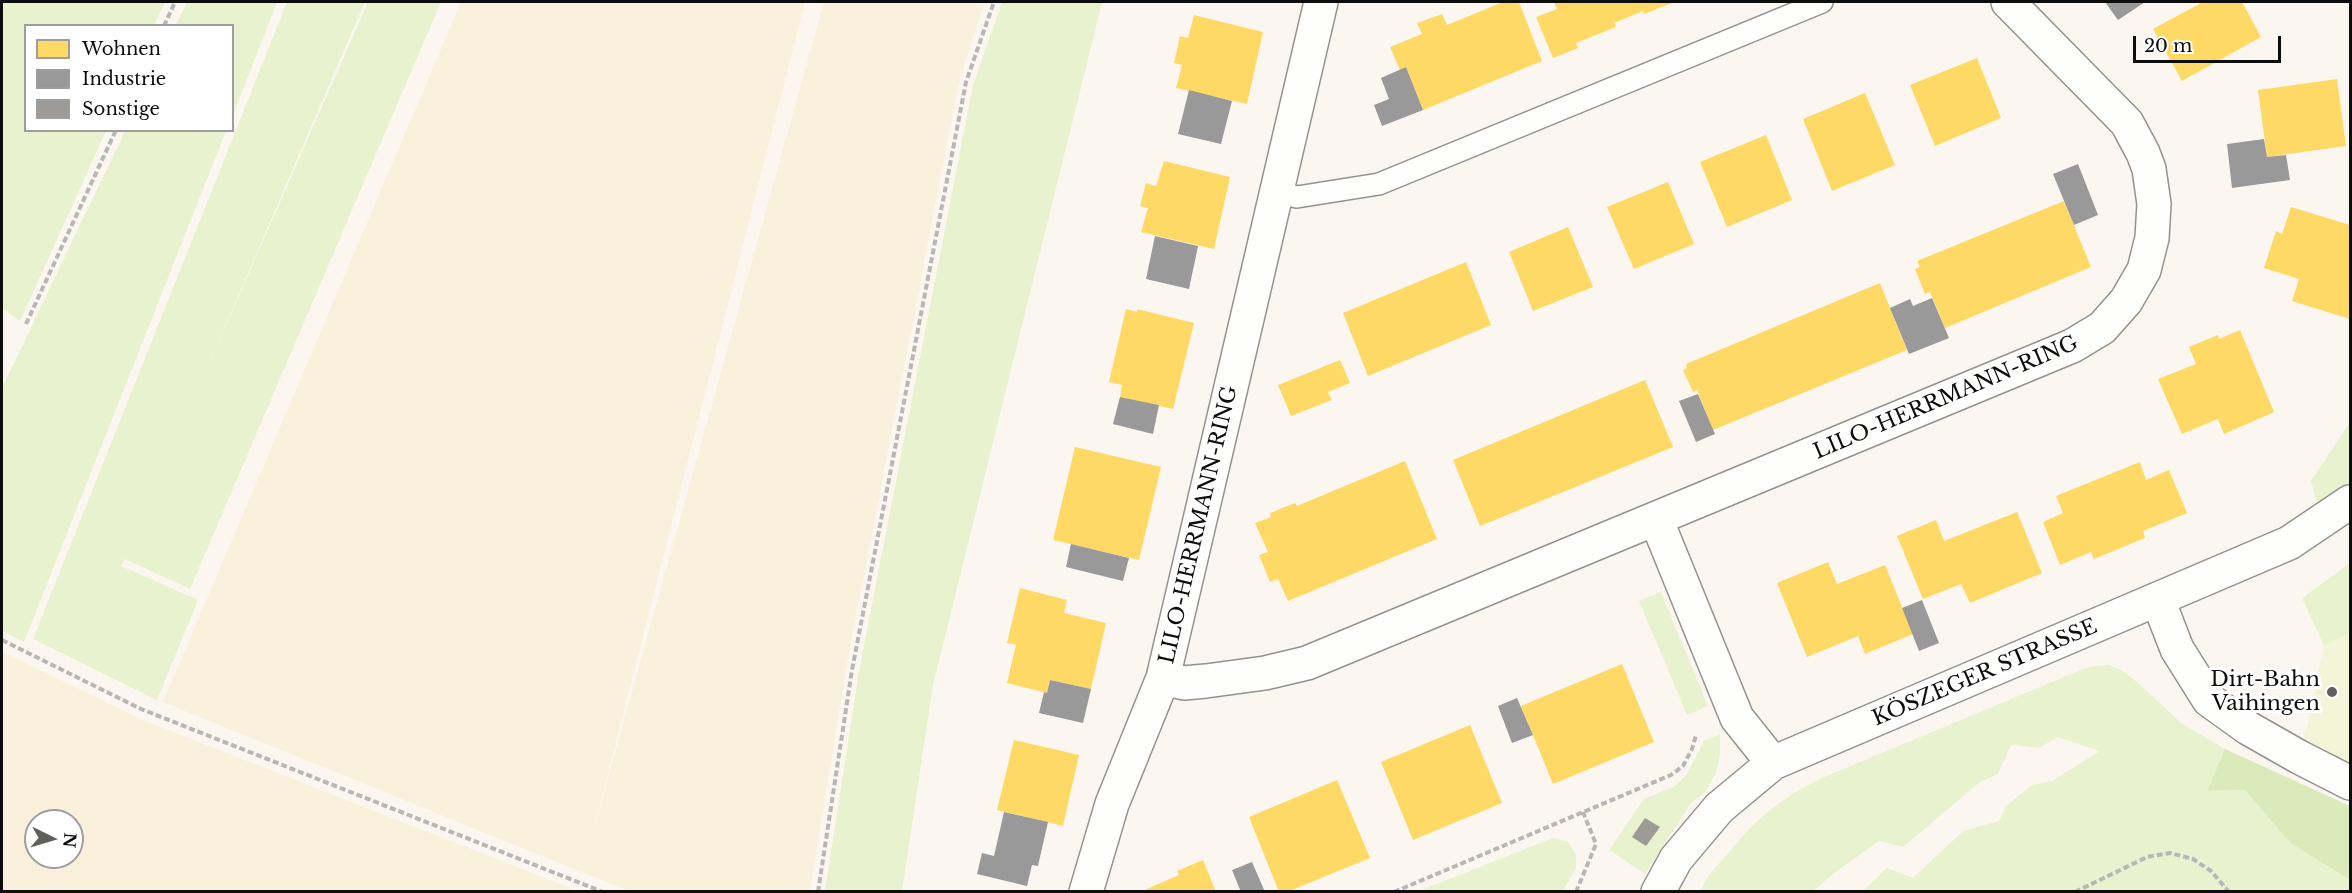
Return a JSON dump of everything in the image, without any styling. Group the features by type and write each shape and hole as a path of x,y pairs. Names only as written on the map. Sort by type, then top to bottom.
{"street":[{"name":"LILO-HERRMANN-RING","path":"1321,2 1163,678 1184,683 1265,673 1307,663 2072,346 2102,328 2126,302 2144,270 2152,237 2154,204 2150,169 2127,123 2116,110 2008,2"},
{"name":"KÖSZEGER STRASSE","path":"1658,891 1676,858 1719,808 1773,763 2289,543 2350,502"},
{"path":"1656,519 1737,718 1773,763"},
{"path":"2158,600 2177,649 2209,700 2248,728 2350,783"},
{"path":"1086,891 1112,804 1163,678"}],"lane":[{"path":"1277,192 1297,197 1379,184 1822,2"}],"path":[{"path":"165,24 175,2"},
{"path":"818,891 852,670 966,82 994,2"},
{"path":"26,324 115,132"},
{"path":"2,640 141,709 603,891"},
{"path":"1394,891 1671,775"},
{"path":"1576,891 1596,844 1583,812"},
{"path":"2075,891 2146,857 2170,853 2193,859 2211,871 2229,891"}],"shaded area":[{"path":"461,2 805,2 593,832 824,2 985,2 959,81 846,669 810,891 628,891 163,702"},
{"path":"2,651 138,718 578,891 2,891"}],"green space":[{"path":"2,2 165,2 154,24 24,24 24,132 106,132 20,321 2,308"},
{"path":"187,2 277,2 234,112 234,24 176,24"},
{"path":"287,2 365,2 204,375 368,2 441,2 190,589 125,559 121,566 198,600 157,700 33,639"},
{"path":"1002,2 1102,2 933,685 902,891 825,891 859,671 973,85"},
{"path":"125,132 226,132 24,642 2,631 2,388"},
{"path":"2350,422 2350,482 2318,506 2311,481"},
{"path":"2350,563 2350,633 2324,646 2302,598"},
{"path":"1661,592 1708,706 1687,715 1639,601"},
{"name":"Dirt-Bahn Vaihingen","path":"2350,633 2350,764 2304,739 2324,646"},
{"path":"2109,665 2123,671 2137,682 2181,723 2225,749 2207,791 2245,790 2290,843 2350,880 2350,892 1863,891 1887,868 1913,878 1963,831 1999,821 2006,806 2032,785 2052,781 2100,751 2058,737 2039,748 2011,745 1998,774 1980,782 1903,847 1879,841 1813,891 1699,892 1709,875 1749,829 1795,792 1822,778 2083,669"},
{"path":"1720,734 1720,753 1716,773 1705,792 1691,803 1645,874 1609,850 1644,799 1675,786 1687,774 1704,741"},
{"path":"2225,749 2350,806 2350,880 2290,843 2245,790 2207,791"},
{"path":"1553,838 1568,842 1576,855 1576,868 1563,891 1419,891"}],"building: Wohnen":[{"path":"1503,2 1519,2 1542,61 1423,110 1406,67 1400,70 1390,47 1422,34 1417,23 1442,14 1447,25"},
{"path":"1554,2 1675,2 1644,14 1643,11 1614,23 1616,27 1576,43 1578,48 1553,58 1536,17 1557,9"},
{"path":"2203,2 2242,2 2261,37 2182,81 2153,29"},
{"path":"1194,15 1263,32 1247,104 1176,88 1182,65 1174,63 1180,36 1188,38"},
{"path":"1977,58 2001,118 1935,146 1910,85"},
{"path":"2337,79 2346,146 2267,157 2258,90"},
{"path":"1865,93 1895,165 1832,191 1803,119"},
{"path":"1766,135 1792,200 1727,227 1700,162"},
{"path":"1164,161 1230,177 1214,249 1141,232 1148,208 1140,206 1146,183 1156,186"},
{"path":"1668,182 1694,244 1634,269 1607,207"},
{"path":"2064,201 2091,267 1945,328 1930,292 1925,294 1915,269 1920,267 1917,261"},
{"path":"2291,207 2350,225 2350,319 2292,301 2299,279 2264,268 2276,231 2282,234"},
{"path":"1568,227 1593,287 1533,311 1509,252"},
{"path":"1466,262 1491,325 1368,376 1343,313"},
{"path":"1880,283 1907,350 1713,430 1697,390 1693,392 1683,370 1687,368 1686,364"},
{"path":"1126,309 1137,312 1137,309 1194,323 1173,409 1120,397 1122,385 1109,382"},
{"path":"2240,330 2274,412 2224,434 2218,419 2182,434 2158,379 2196,364 2189,347 2218,335 2219,339"},
{"path":"1340,360 1350,383 1328,392 1332,400 1291,416 1278,385"},
{"path":"1645,380 1673,447 1480,526 1453,460"},
{"path":"1075,447 1161,467 1139,560 1053,540"},
{"path":"1405,461 1437,539 1288,601 1278,579 1270,582 1259,555 1268,552 1255,523 1271,517 1270,513 1295,503 1297,506"},
{"path":"2140,462 2146,480 2169,470 2187,513 2143,531 2145,538 2094,559 2091,552 2060,565 2043,522 2063,513 2056,496"},
{"path":"2017,512 2042,573 1970,603 1961,584 1923,599 1897,536 1936,520 1944,541"},
{"path":"1828,562 1837,584 1885,565 1913,634 1865,654 1858,636 1807,657 1777,583"},
{"path":"1020,588 1067,600 1064,613 1106,623 1091,689 1050,680 1047,693 1007,683 1016,645 1007,643"},
{"path":"1622,664 1654,742 1553,784 1521,706"},
{"path":"1470,725 1502,803 1413,840 1381,762"},
{"path":"1014,740 1079,755 1063,826 997,810"},
{"path":"1337,780 1370,858 1287,892 1279,892 1249,817"},
{"path":"1203,860 1216,892 1140,892 1179,875 1177,871"}],"building: Industrie":[{"path":"2105,2 2145,2 2118,20"},
{"path":"1406,67 1423,110 1382,126 1374,105 1389,99 1381,78"},
{"path":"1189,90 1232,101 1221,144 1178,134"},
{"path":"2264,139 2267,157 2286,155 2290,180 2232,188 2227,144"},
{"path":"2078,164 2098,215 2074,225 2053,174"},
{"path":"1155,236 1198,246 1189,289 1146,279"},
{"path":"1932,298 1949,338 1909,354 1890,308 1910,299 1913,306"},
{"path":"1698,394 1715,434 1696,442 1679,401"},
{"path":"1120,397 1159,405 1153,434 1113,424"},
{"path":"1071,544 1129,558 1123,581 1066,567"},
{"path":"1922,600 1939,643 1919,651 1902,608"},
{"path":"1050,680 1091,689 1083,723 1039,713 1044,692 1047,693"},
{"path":"1517,698 1533,735 1512,743 1498,706"},
{"path":"1004,812 1048,822 1038,866 1032,865 1027,886 977,874 982,853 994,856"},
{"path":"1252,862 1265,892 1241,892 1232,870"}],"building: Sonstige":[{"path":"1645,818 1660,827 1646,846 1632,837"}],"place":[{"name":"Dirt-Bahn Vaihingen","path":"2332,692"}]}
